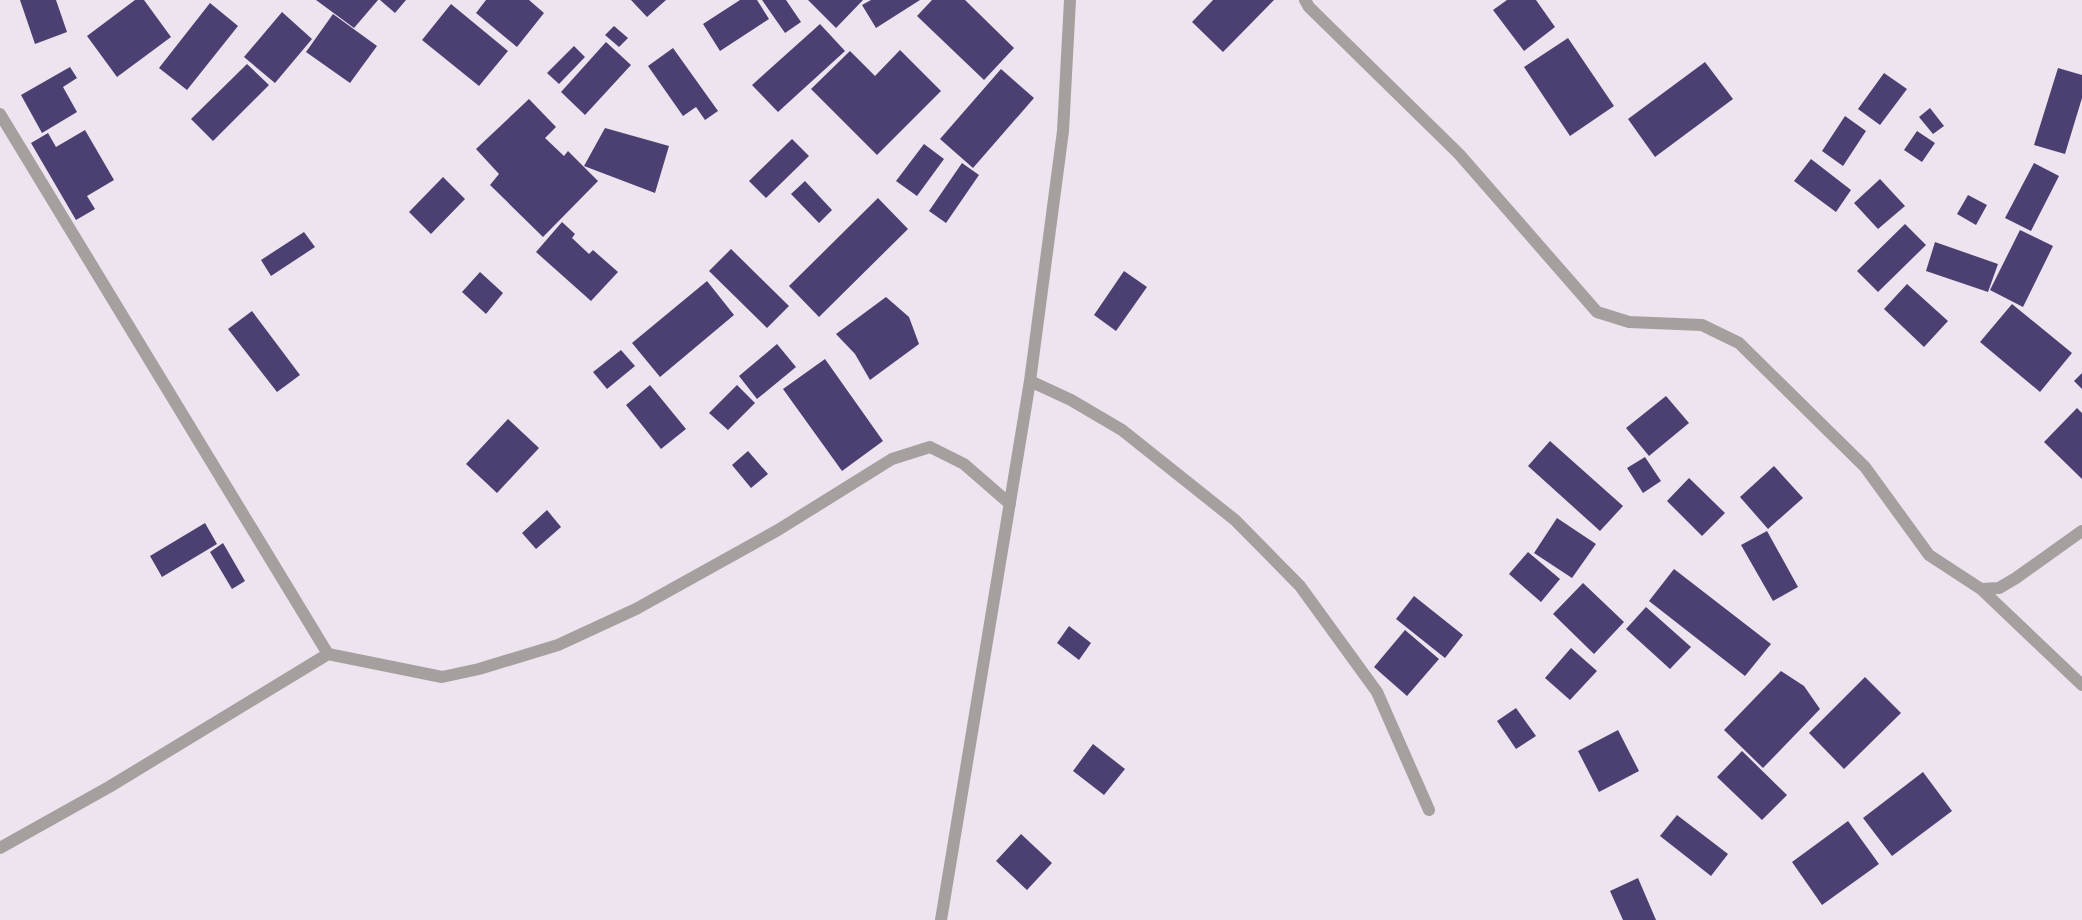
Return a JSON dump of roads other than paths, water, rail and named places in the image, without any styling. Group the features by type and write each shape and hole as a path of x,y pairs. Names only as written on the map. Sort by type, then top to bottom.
{"street":[{"path":"941,920 1030,380 1063,131 1070,0"},
{"path":"1305,0 1309,7 1459,154 1597,312 1629,322 1702,325 1739,343 1865,467 1929,555 1981,589 2082,685"},
{"path":"0,114 328,654"},
{"path":"1030,380 1071,400 1122,430 1235,520 1300,586 1377,692 1429,810"},
{"path":"0,848 109,787 328,654 442,676 479,669 558,644 649,602 778,530 892,460 930,447 964,464 1010,504"},
{"path":"1981,589 1999,588 2016,578 2082,531"}]}
